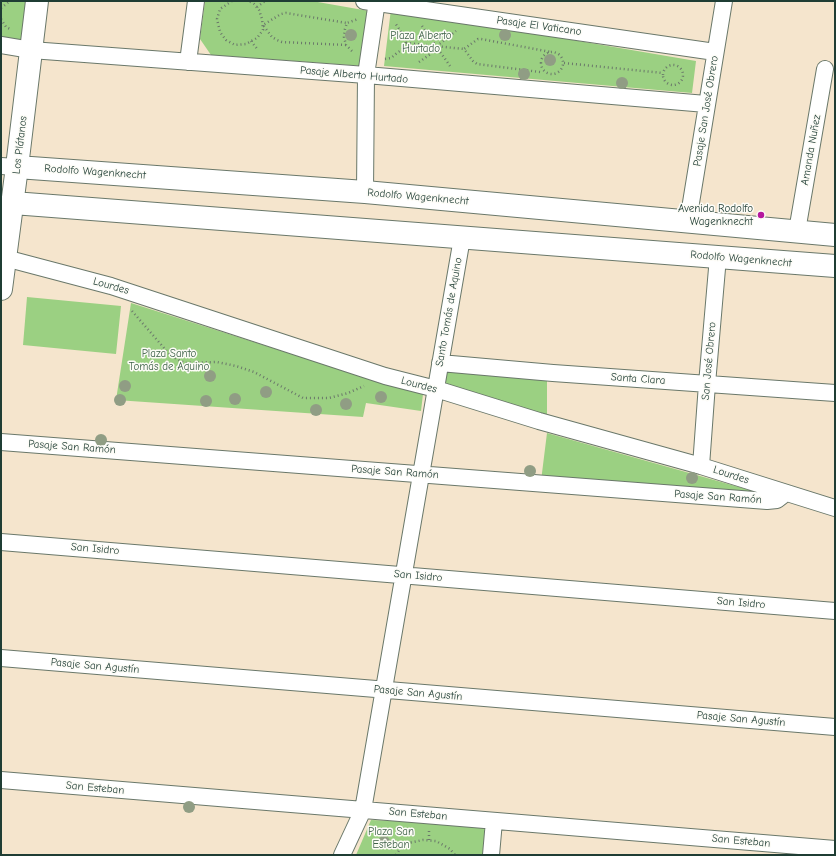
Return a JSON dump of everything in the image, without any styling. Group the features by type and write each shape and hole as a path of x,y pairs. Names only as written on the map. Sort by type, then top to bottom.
{"street":[{"name":"Los Plátanos","path":"1,289 5,258 9,166 31,50 37,1"},
{"path":"188,62 196,1"},
{"name":"Pasaje San José Obrero","path":"688,222 706,104 724,1"},
{"path":"364,192 366,76 372,2"},
{"name":"Pasaje El Vaticano","path":"372,2 715,52"},
{"name":"Pasaje Alberto Hurtado","path":"1,45 31,50 706,104"},
{"name":"Amanda Nuñez","path":"797,232 826,69"},
{"name":"Rodolfo Wagenknecht","path":"9,166 364,192 835,235"},
{"name":"Rodolfo Wagenknecht","path":"7,203 835,266"},
{"name":"Santo Tomás de Aquino","path":"342,855 363,810 462,238"},
{"name":"San José Obrero","path":"701,466 718,257"},
{"name":"Lourdes","path":"5,258 111,286 385,376 436,389 539,421 701,466 835,508"},
{"name":"Santa Clara","path":"440,363 553,373 835,393"},
{"name":"Pasaje San Ramón","path":"1,442 767,501 777,500 786,493"},
{"name":"San Isidro","path":"1,542 835,610"},
{"name":"Pasaje San Agustín","path":"1,658 835,727"},
{"name":"San Esteban","path":"1,780 835,849"},
{"path":"491,855 494,821"}],"path":[{"path":"1,8 10,1"},
{"path":"232,1 220,9 217,16 220,32 226,40 235,45 246,44 257,38 263,30 262,19 257,7 249,1"},
{"path":"257,7 265,1"},
{"path":"262,25 281,14 286,13 347,23 362,19"},
{"path":"384,60 391,58 403,48 406,43 401,29 393,22"},
{"path":"347,23 344,37 346,45 353,52"},
{"path":"420,23 447,60 453,72"},
{"path":"262,25 272,37 282,42 346,45"},
{"path":"416,64 432,53 437,46 453,35 460,27"},
{"path":"406,43 464,49 478,39 481,39 556,53 561,56 564,63 562,68 552,74 477,64 464,49"},
{"path":"549,73 541,66 541,59 545,54 551,52"},
{"path":"564,63 663,73"},
{"path":"675,65 679,67 682,72 682,78 676,85 671,84 667,82 663,73 665,68 675,65"},
{"path":"131,310 171,356 185,363 217,362 236,366 254,372 303,398 329,398 348,393 385,376"},
{"path":"396,855 400,849 408,843 423,840 436,841 450,849 455,855"}],"green space":[{"path":"1,1 37,1 31,50 1,45"},
{"name":"Plaza Alberto Hurtado","path":"205,1 312,1 369,11 363,66 211,55 200,39"},
{"name":"Plaza Alberto Hurtado","path":"391,9 696,61 692,93 384,66"},
{"path":"27,297 121,306 116,354 23,345"},
{"name":"Plaza Santo Tomás de Aquino","path":"131,303 383,383 423,394 421,411 366,403 363,417 116,400"},
{"path":"444,370 547,379 547,416 440,384"},
{"path":"547,433 693,474 760,493 541,481"},
{"name":"Plaza San Esteban","path":"371,820 427,822 489,828 485,855 356,855"}],"place":[{"name":"Avenida Rodolfo Wagenknecht","path":"761,215"}]}
